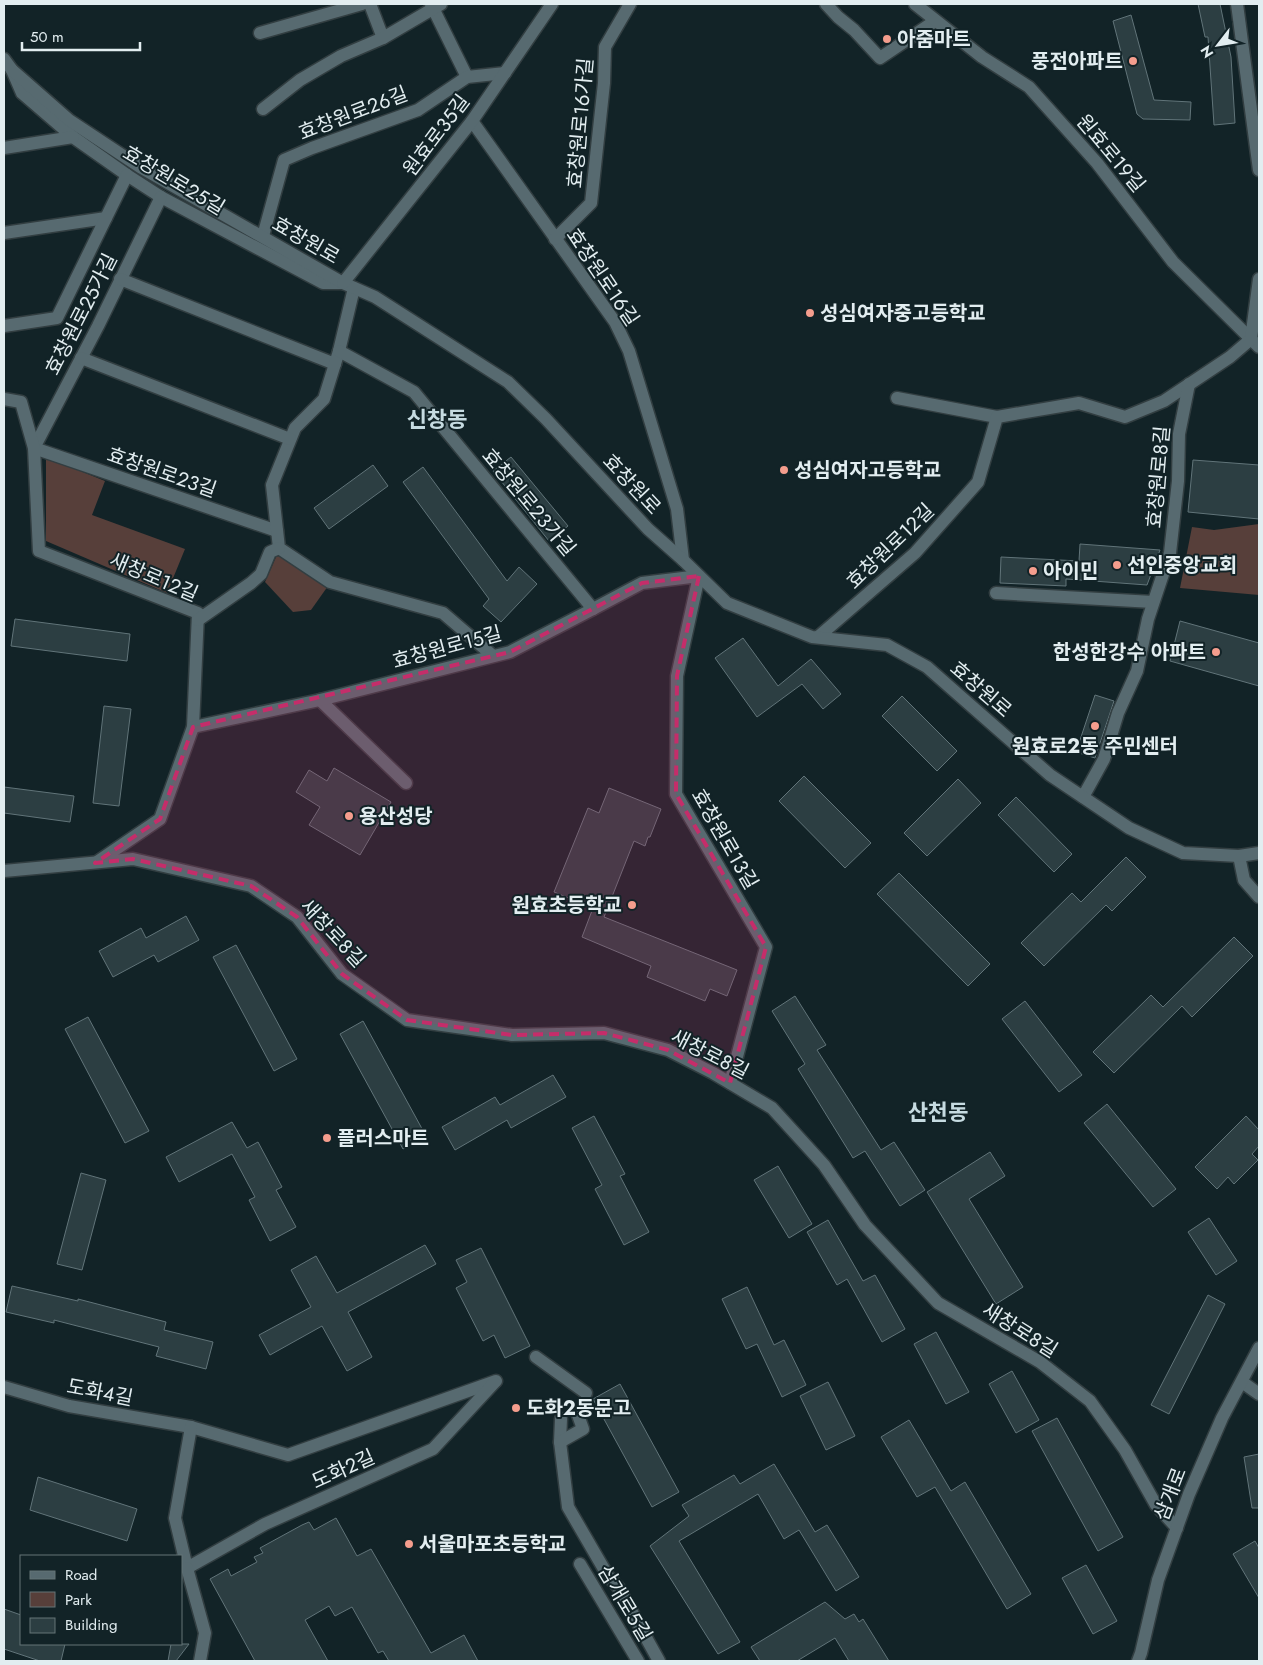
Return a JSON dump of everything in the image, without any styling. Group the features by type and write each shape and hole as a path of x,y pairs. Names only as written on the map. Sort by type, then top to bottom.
{"street":[{"path":"260,33 362,4"},
{"path":"370,4 383,38"},
{"name":"원효로35길","path":"348,286 472,121 552,4"},
{"name":"효창원로16가길","path":"555,239 591,203 604,83 605,47 630,4"},
{"path":"826,4 880,58 935,21"},
{"name":"원효로19길","path":"915,4 982,57 1029,87 1097,163 1173,262 1255,343"},
{"path":"1238,4 1259,170"},
{"path":"263,109 300,80 341,56 383,38 435,5 467,77"},
{"name":"효창원로","path":"4,60 12,70 69,120 140,167 348,286 375,297 508,382 546,419 648,529 727,603 812,636 887,645 927,667 1050,775 1129,828 1183,853 1239,856 1259,853"},
{"name":"효창원로25길","path":"12,70 22,93 73,137 161,197 323,283 348,286"},
{"name":"효창원로26길","path":"263,236 284,160 418,110 467,77 505,73"},
{"name":"효창원로16길","path":"472,121 615,322 629,351 677,509 683,560"},
{"path":"4,148 73,137"},
{"path":"4,326 56,318 127,175"},
{"name":"효창원로25가길","path":"34,448 161,197"},
{"path":"4,233 106,218"},
{"path":"897,398 997,417 1079,403 1125,417 1164,401 1230,357 1255,343 1259,279"},
{"path":"120,280 334,364"},
{"path":"348,286 338,351 324,399 295,428 272,485 280,548 330,582 443,614 492,655"},
{"name":"효창원로23가길","path":"338,351 414,392 593,610"},
{"path":"81,358 290,439"},
{"name":"효창원로8길","path":"1083,797 1104,759 1118,713 1137,671 1148,619 1170,553 1178,481 1179,434 1189,384"},
{"name":"새창로12길","path":"4,399 21,402 34,448 39,551 198,613 193,727 160,819 95,863"},
{"name":"효창원로12길","path":"818,637 915,553 978,482 997,417"},
{"name":"효창원로23길","path":"34,448 278,531"},
{"path":"198,620 262,574 270,552 280,548"},
{"name":"효창원로15길","path":"193,727 320,700 492,655 510,652 642,583 699,576"},
{"name":"효창원로13길","path":"699,576 677,676 676,794 766,947 730,1083"},
{"path":"996,593 1153,602"},
{"path":"320,700 406,783"},
{"path":"1239,856 1244,880 1259,897"},
{"name":"새창로8길","path":"4,871 133,860 251,886 297,917 342,974 407,1020 512,1034 604,1033 668,1050 730,1083 772,1108 824,1165 865,1225 938,1303 1040,1362 1090,1401 1125,1450 1156,1506 1177,1528"},
{"name":"삼개로","path":"1138,1661 1158,1580 1189,1494 1222,1418 1259,1348"},
{"path":"536,1356 586,1393"},
{"name":"도화4길","path":"4,1387 68,1406 191,1427 288,1455 496,1381"},
{"name":"도화2길","path":"187,1568 265,1524 433,1450 496,1381"},
{"path":"1242,1382 1259,1394"},
{"path":"560,1442 584,1429 578,1415"},
{"path":"561,1420 560,1442 568,1507 608,1576 618,1587 659,1661"},
{"path":"191,1427 175,1518 205,1633 200,1661"},
{"name":"삼개로5길","path":"580,1564 638,1661"}],"highlighted area":[{"path":"699,576 677,676 676,794 766,947 730,1083 668,1050 604,1033 512,1035 407,1020 342,974 297,917 251,886 133,859 95,863 160,819 193,727 510,652 642,583"}],"green space":[{"path":"46,457 105,481 92,515 185,549 167,593 46,541"},
{"path":"1259,524 1259,595 1180,588 1192,527 1214,530"},
{"path":"281,554 328,586 311,610 293,612 265,582 276,557"}],"building":[{"path":"1198,4 1220,4 1231,57 1235,123 1214,125 1208,37 1205,37"},
{"name":"풍전아파트","path":"1131,15 1154,100 1191,102 1190,120 1143,119 1137,114 1113,21"},
{"path":"511,457 568,526 549,541 493,471"},
{"path":"1193,460 1259,465 1259,519 1188,512"},
{"path":"373,465 388,486 329,529 314,508"},
{"path":"423,467 507,581 519,567 537,584 501,622 483,606 489,599 403,482"},
{"path":"1080,544 1160,550 1147,585 1066,579 1066,586 1000,583 1001,557 1079,561"},
{"path":"15,619 130,634 127,661 11,646"},
{"name":"한성한강수 아파트","path":"1180,621 1259,643 1259,686 1170,661"},
{"path":"743,638 778,686 811,659 841,694 823,709 802,684 757,717 715,658"},
{"name":"원효로2동 주민센터","path":"1095,695 1114,701 1095,758 1076,752"},
{"path":"902,696 957,751 937,771 882,716"},
{"path":"104,706 131,709 119,806 93,803"},
{"name":"용산성당","path":"334,768 391,802 360,855 309,825 320,807 296,792 309,770 327,781"},
{"path":"804,776 871,843 845,868 779,801"},
{"path":"958,779 981,803 927,856 904,833"},
{"path":"4,787 74,796 70,822 4,813"},
{"path":"609,788 661,809 645,846 634,841 604,917 737,970 727,996 710,989 705,1001 647,977 651,966 582,937 593,908 554,892 588,808 599,813"},
{"path":"1016,797 1072,854 1054,872 998,815"},
{"path":"1126,857 1146,877 1112,911 1106,905 1044,966 1021,943 1072,893 1081,902"},
{"path":"899,873 990,964 968,986 877,894"},
{"path":"186,916 199,940 158,962 154,955 113,977 99,951 141,928 146,938"},
{"path":"1234,937 1253,956 1192,1017 1182,1006 1114,1073 1093,1052 1151,995 1163,1007"},
{"path":"236,945 297,1059 274,1071 213,957"},
{"path":"795,996 826,1045 817,1050 881,1150 894,1142 925,1190 900,1206 865,1151 853,1158 798,1069 805,1064 772,1011"},
{"path":"1025,1001 1082,1075 1059,1092 1002,1019"},
{"path":"88,1017 149,1131 125,1143 65,1029"},
{"path":"363,1021 426,1136 403,1149 340,1034"},
{"path":"553,1075 566,1097 511,1128 507,1120 455,1150 442,1127 495,1097 500,1105"},
{"path":"1107,1104 1176,1189 1153,1207 1084,1123"},
{"path":"594,1116 625,1174 620,1176 649,1232 624,1245 595,1189 602,1185 572,1128"},
{"path":"1246,1116 1259,1130 1259,1146 1252,1154 1258,1160 1234,1184 1228,1177 1217,1189 1195,1167"},
{"path":"232,1122 247,1148 258,1142 282,1187 276,1190 296,1227 270,1241 249,1200 255,1197 232,1154 179,1182 166,1157"},
{"path":"990,1152 1005,1176 969,1199 1023,1287 996,1304 927,1192"},
{"path":"778,1166 812,1224 789,1238 754,1180"},
{"path":"81,1173 106,1180 82,1270 57,1264"},
{"path":"1209,1218 1237,1261 1216,1275 1188,1232"},
{"path":"828,1220 863,1281 875,1275 905,1329 882,1342 847,1279 837,1285 807,1232"},
{"path":"425,1245 436,1264 348,1312 372,1357 347,1371 322,1326 270,1355 259,1335 311,1307 291,1270 316,1256 337,1293"},
{"path":"481,1248 530,1346 505,1358 494,1335 483,1341 456,1288 467,1282 456,1260"},
{"path":"12,1286 78,1301 78,1299 166,1322 164,1330 213,1342 206,1369 156,1356 159,1347 54,1320 54,1323 6,1312"},
{"path":"747,1287 774,1345 784,1340 806,1385 782,1397 757,1344 746,1349 722,1299"},
{"path":"1208,1295 1225,1304 1169,1414 1151,1405"},
{"path":"936,1332 969,1392 946,1404 914,1344"},
{"path":"1012,1371 1039,1420 1016,1433 989,1384"},
{"path":"828,1382 855,1436 826,1450 800,1396"},
{"path":"620,1384 679,1492 652,1507 593,1399"},
{"path":"1057,1418 1123,1537 1098,1551 1032,1431"},
{"path":"909,1420 951,1491 965,1482 1031,1594 1007,1609 935,1487 917,1497 881,1437"},
{"path":"1259,1454 1259,1508 1252,1508 1244,1457"},
{"path":"774,1464 815,1532 827,1525 859,1577 836,1591 799,1530 784,1539 758,1494 679,1541 740,1642 718,1654 650,1546 689,1516 682,1505 734,1475 740,1484"},
{"path":"38,1477 137,1509 127,1541 30,1510"},
{"path":"336,1518 357,1556 371,1549 431,1653 464,1635 478,1661 389,1661 383,1651 378,1653 352,1607 335,1616 329,1606 305,1620 328,1661 255,1661 210,1579 228,1569 231,1576 257,1562 254,1557 263,1553 260,1548 302,1525 309,1522 314,1530"},
{"path":"1255,1541 1259,1548 1259,1598 1233,1554"},
{"path":"1086,1565 1117,1621 1093,1634 1062,1578"},
{"path":"825,1602 845,1619 854,1614 859,1622 863,1619 889,1661 849,1661 835,1638 797,1661 760,1661 751,1647"},
{"path":"4,1609 20,1615 20,1645 65,1645 61,1661 40,1661 4,1649"},
{"path":"189,1644 176,1661 168,1661 171,1645"}],"place":[{"name":"아줌마트","path":"887,39"},
{"name":"풍전아파트","path":"1133,61"},
{"name":"성심여자중고등학교","path":"810,313"},
{"name":"성심여자고등학교","path":"784,470"},
{"name":"선인중앙교회","path":"1117,565"},
{"name":"아이민","path":"1033,571"},
{"name":"한성한강수 아파트","path":"1216,652"},
{"name":"원효로2동 주민센터","path":"1095,726"},
{"name":"용산성당","path":"349,816"},
{"name":"원효초등학교","path":"632,905"},
{"name":"플러스마트","path":"327,1138"},
{"name":"도화2동문고","path":"516,1408"},
{"name":"서울마포초등학교","path":"409,1544"}],"district":[{"name":"신창동","path":"437,419"},
{"name":"산천동","path":"938,1112"}]}
